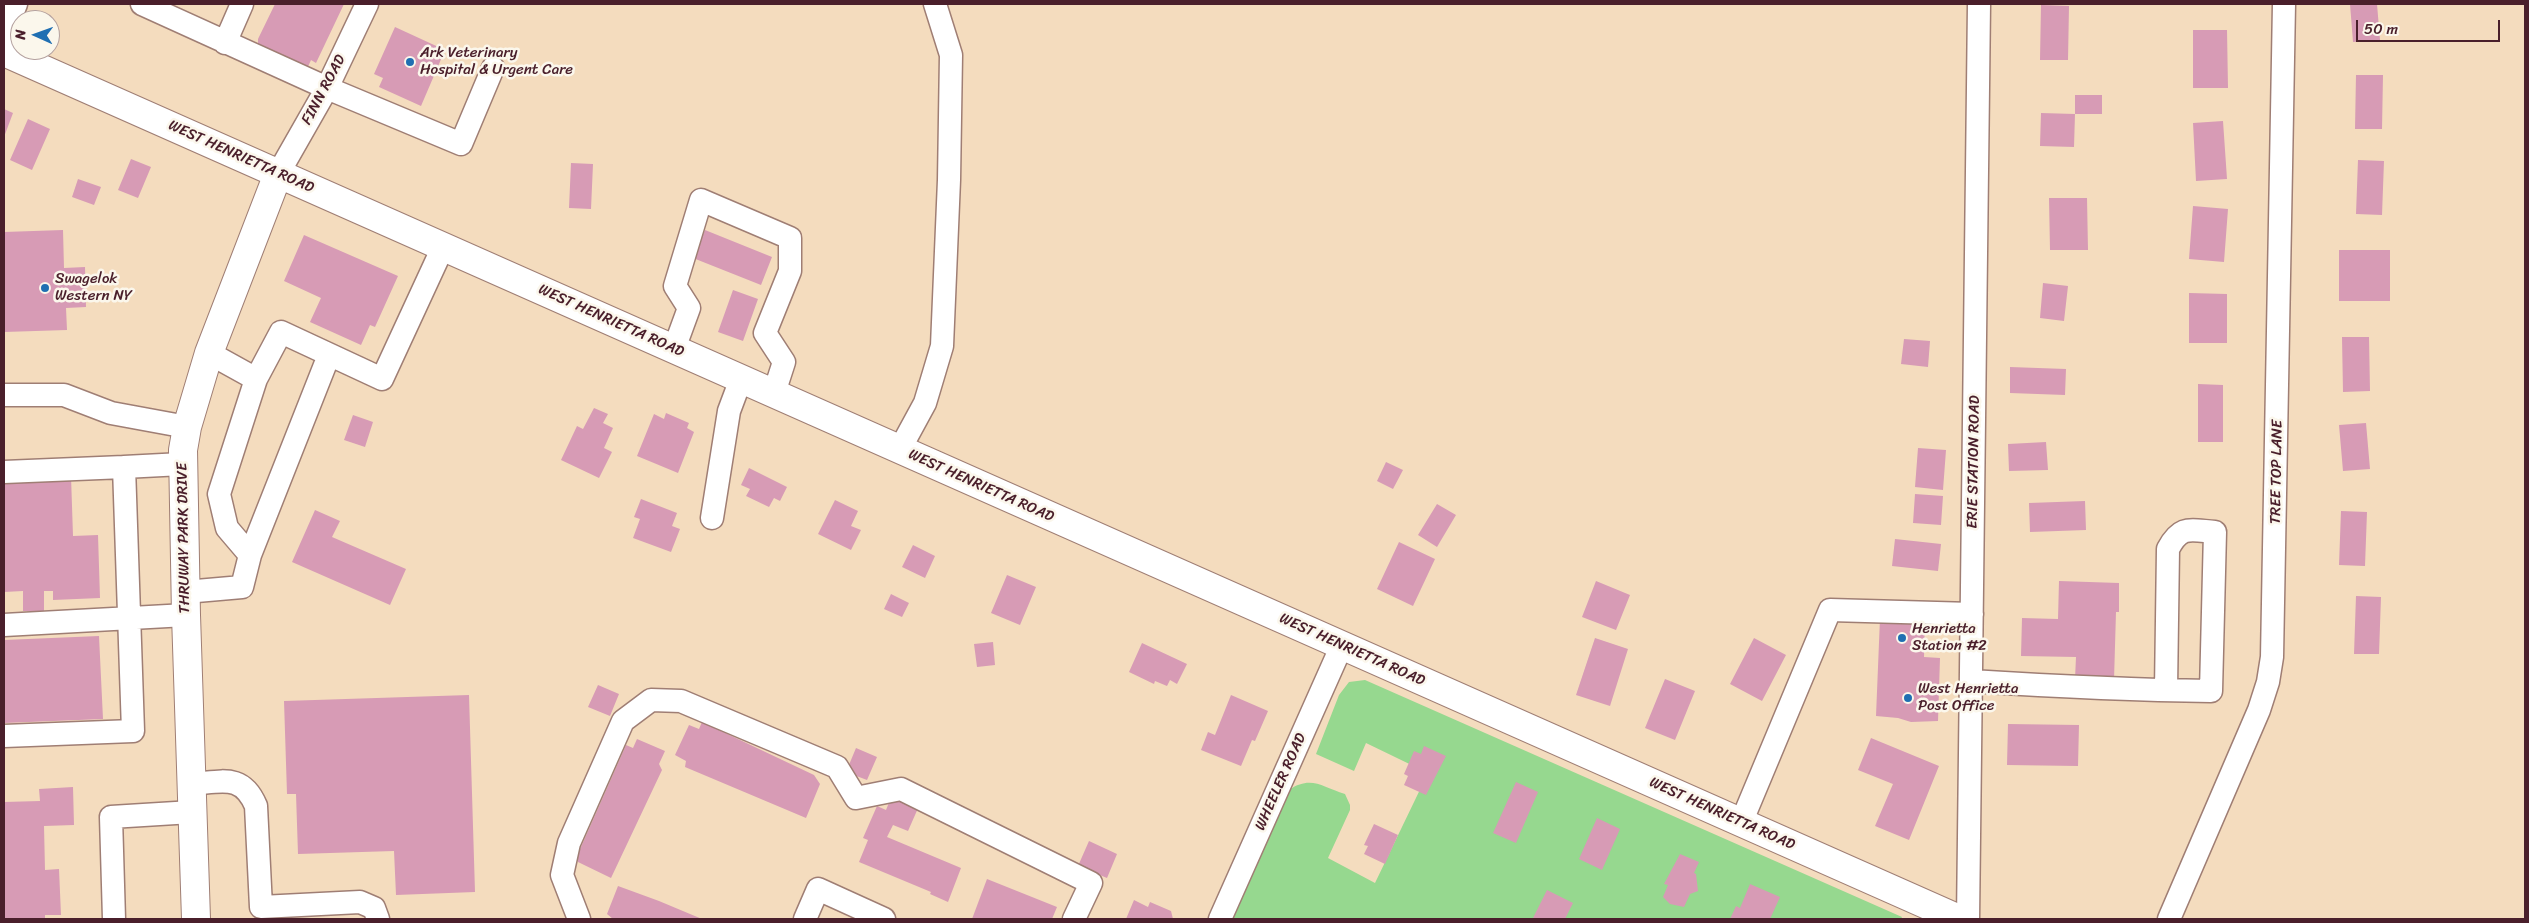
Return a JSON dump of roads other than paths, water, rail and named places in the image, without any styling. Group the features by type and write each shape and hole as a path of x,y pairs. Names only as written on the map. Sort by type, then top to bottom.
{"main road":[{"name":"WEST HENRIETTA ROAD","path":"4,52 1959,919"},
{"name":"THRUWAY PARK DRIVE","path":"196,919 182,464 187,427 209,352 278,174"}],"street":[{"path":"4,34 16,4"},
{"path":"142,4 224,43 461,144 493,68"},
{"path":"224,43 242,4"},
{"name":"FINN ROAD","path":"278,174 327,88 367,4"},
{"path":"900,450 925,403 942,346 949,180 951,54 935,4"},
{"name":"ERIE STATION ROAD","path":"1968,919 1979,4"},
{"name":"TREE TOP LANE","path":"2169,919 2259,710 2268,682 2272,656 2284,4"},
{"path":"674,349 689,308 675,286 701,200 790,238 790,271 765,333 784,362 774,393"},
{"path":"250,555 227,528 219,494 256,379 280,332 382,379 443,247"},
{"path":"209,352 256,379"},
{"path":"4,625 129,618 242,587 250,555 330,355"},
{"path":"712,518 729,411 741,379"},
{"path":"4,395 64,396 111,413 187,427"},
{"path":"4,472 182,464"},
{"path":"4,736 133,731 124,467"},
{"path":"1971,681 2106,689 2211,691 2215,532 2189,530 2176,535 2168,550 2166,690"},
{"path":"1742,823 1830,610 1972,614"},
{"name":"WHEELER ROAD","path":"1220,919 1342,645"},
{"path":"579,919 562,875 569,843 623,721 651,700 681,701 836,766 856,798 901,789 1091,883 1074,919"},
{"path":"191,784 224,781 240,784 250,792 256,806 262,913 360,902 374,908 378,919"},
{"path":"114,919 111,817 192,812"},
{"path":"805,919 818,890 884,919"}],"place":[{"name":"Ark Veterinary Hospital & Urgent Care","path":"410,62"},
{"name":"Swagelok Western NY","path":"45,288"},
{"name":"Henrietta Station #2","path":"1902,638"},
{"name":"West Henrietta Post Office","path":"1908,698"}]}
